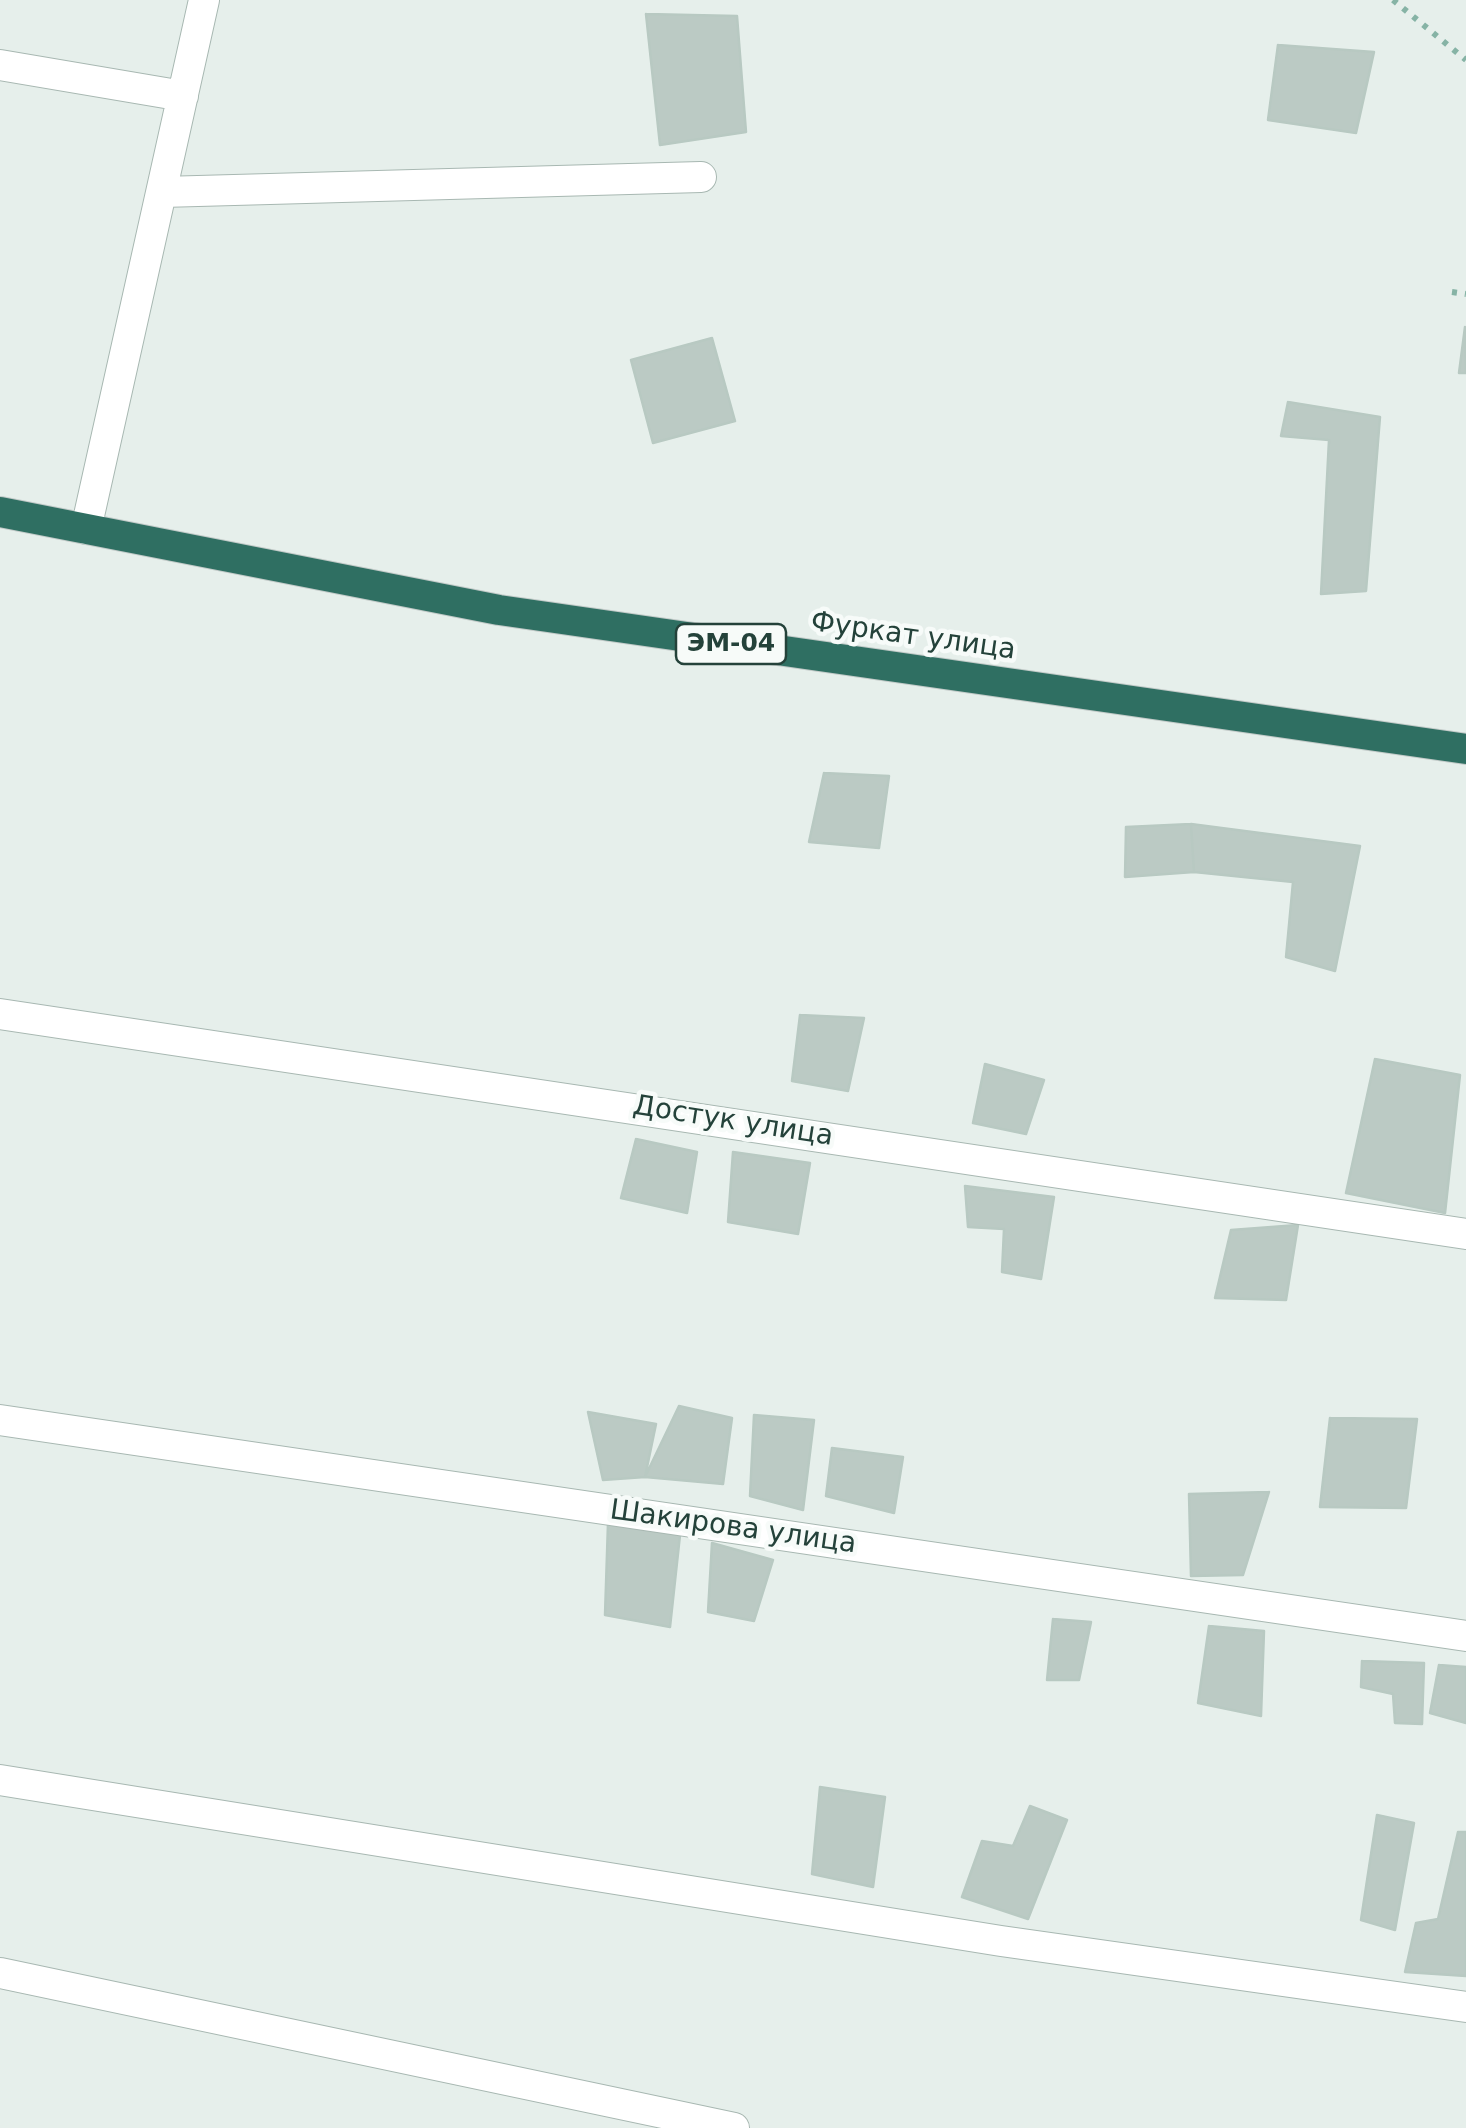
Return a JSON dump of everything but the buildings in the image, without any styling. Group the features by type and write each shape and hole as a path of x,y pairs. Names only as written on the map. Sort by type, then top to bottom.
{"highway":[{"name":"Фуркат улица","path":"0,512 500,610 1466,749"}],"street":[{"path":"86,528 204,0"},
{"path":"0,65 183,96"},
{"path":"162,192 700,177"},
{"name":"Достук улица","path":"0,1014 1466,1234"},
{"name":"Шакирова улица","path":"0,1420 1466,1636"},
{"path":"0,1780 1001,1941 1466,2007"},
{"path":"0,1973 734,2128"}],"path":[{"path":"1393,0 1466,60"},
{"path":"1452,292 1466,294"}]}
